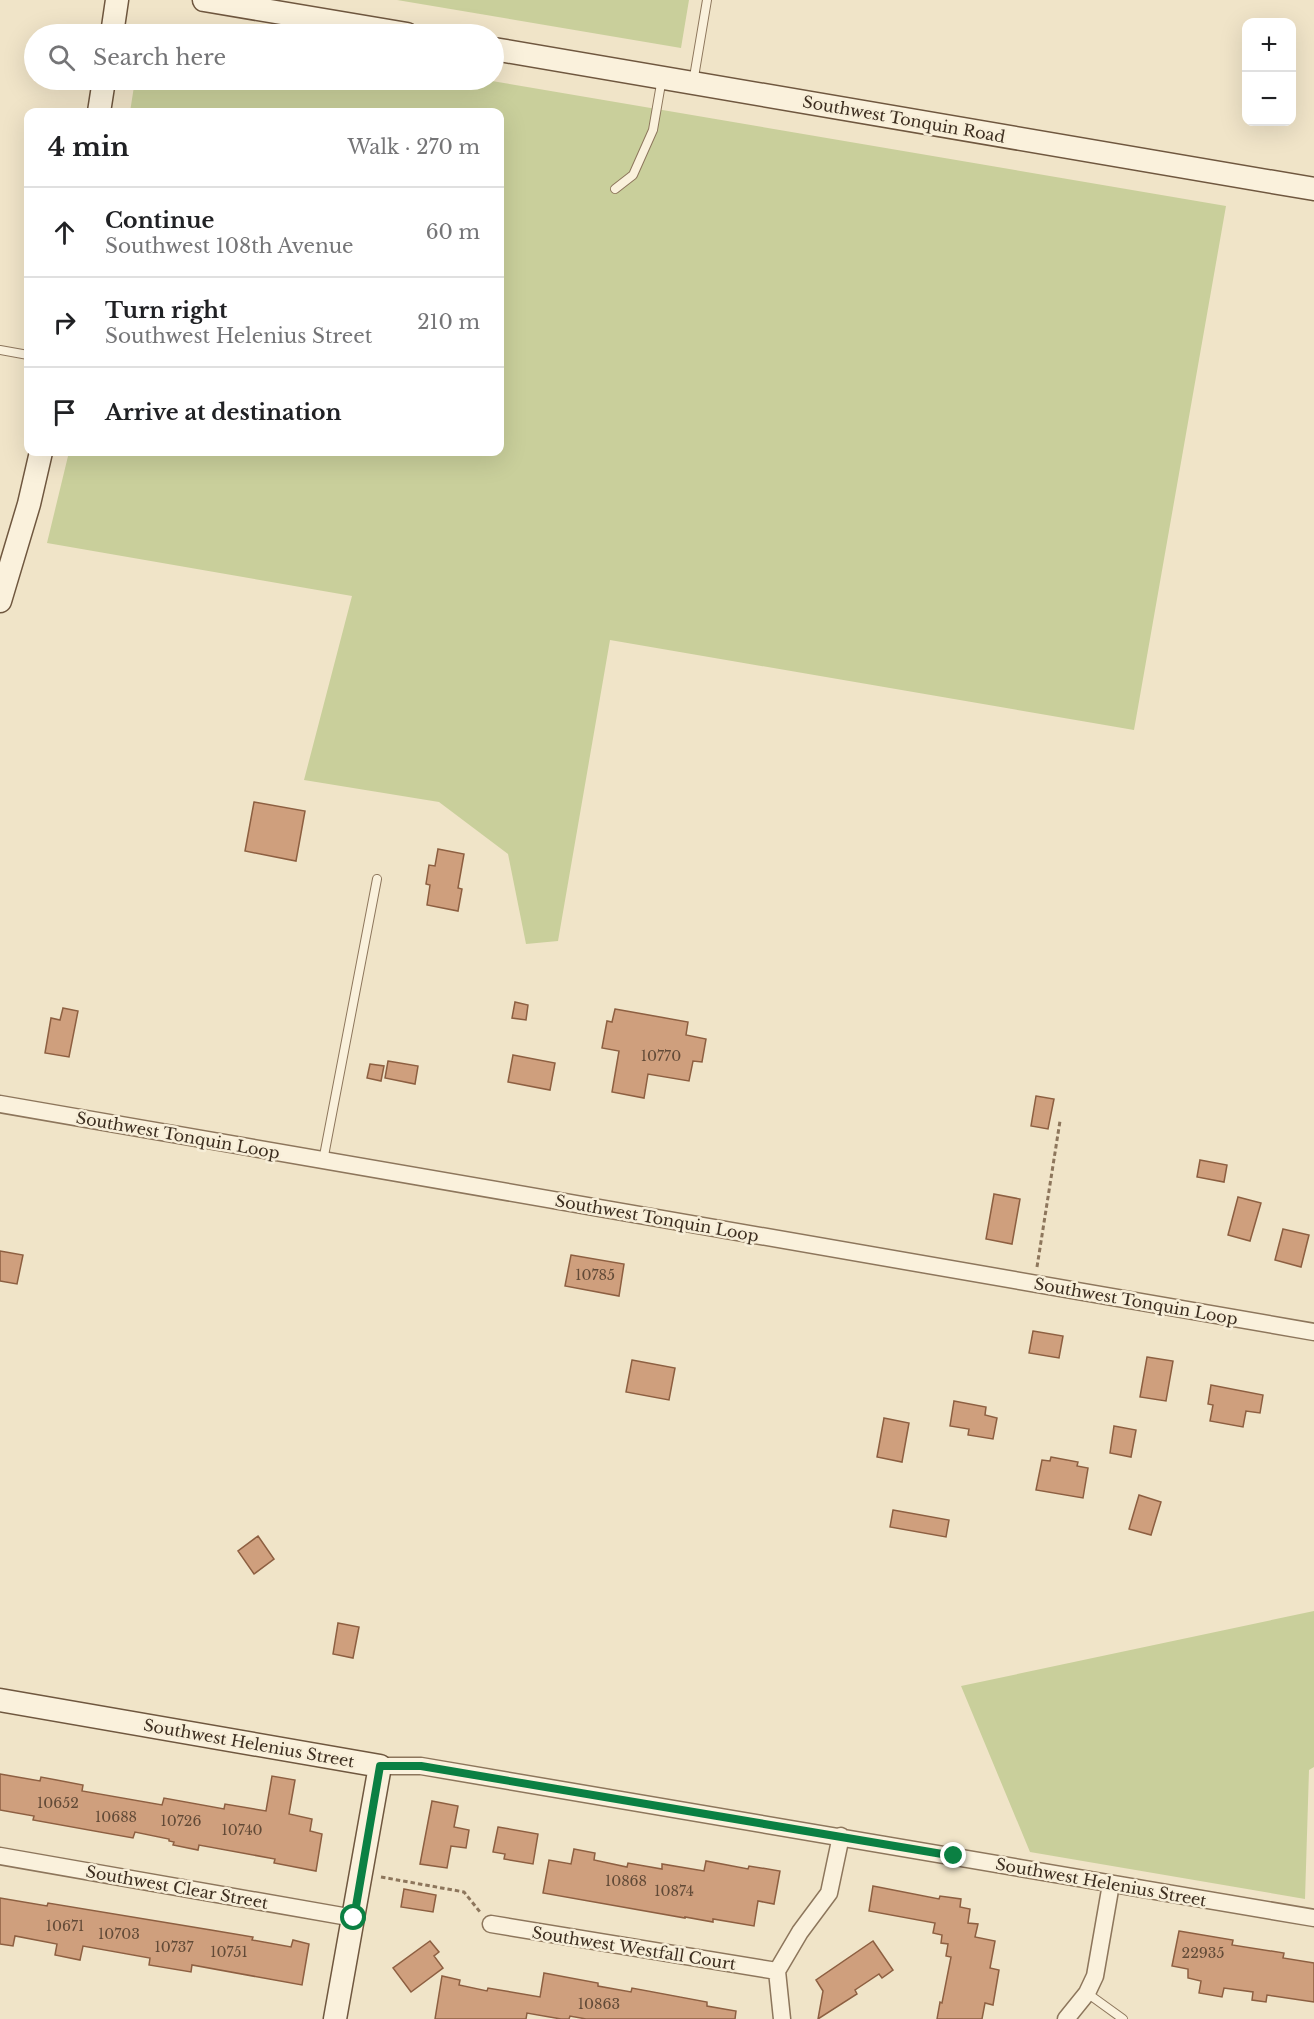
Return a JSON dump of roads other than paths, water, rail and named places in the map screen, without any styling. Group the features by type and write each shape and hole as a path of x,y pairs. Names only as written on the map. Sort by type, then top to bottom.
{"street":[{"path":"113,24 117,0"},
{"path":"204,0 347,24"},
{"name":"Southwest Tonquin Road","path":"504,51 1314,189"},
{"path":"100,108 102,90"},
{"path":"0,601 29,504 40,456"},
{"name":"Southwest Tonquin Loop","path":"0,1104 1314,1332"},
{"name":"Southwest Helenius Street","path":"0,1700 380,1766 421,1766 1314,1918"},
{"path":"335,2019 380,1766"},
{"path":"782,2019 777,1971 800,1932 829,1893 841,1836"},
{"name":"Southwest Clear Street","path":"0,1856 354,1918"},
{"path":"1066,2019 1087,1993 1095,1976 1111,1884"},
{"name":"Southwest Westfall Court","path":"491,1924 777,1971"}],"lane":[{"path":"693,83 706,0"},
{"path":"615,189 633,175 653,130 662,78"},
{"path":"0,350 24,354"},
{"path":"323,1161 377,879"},
{"path":"1087,1993 1123,2019"}]}
